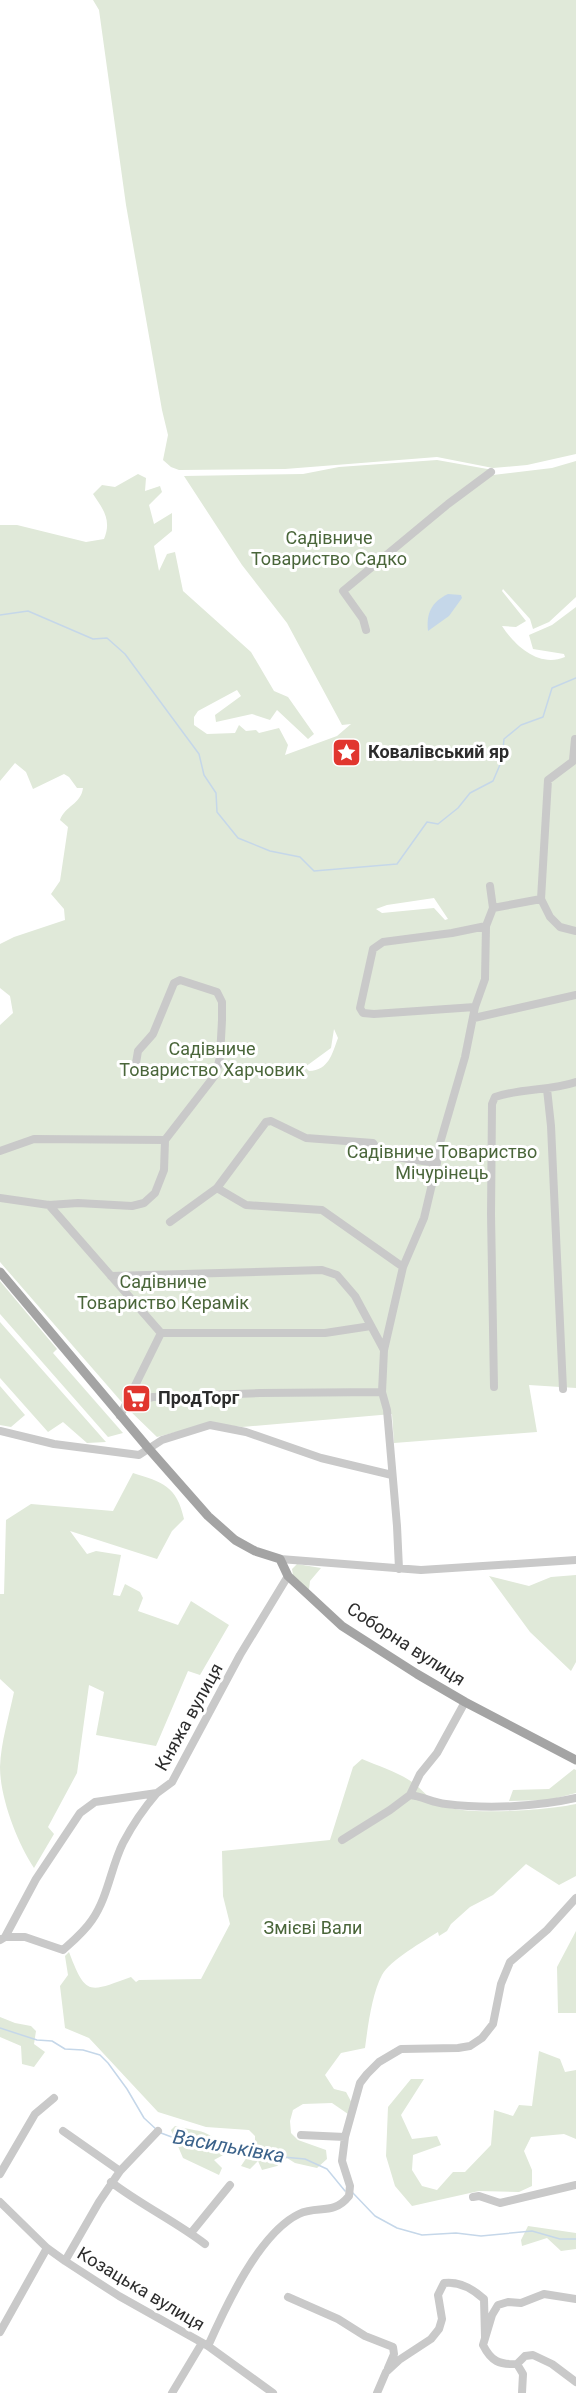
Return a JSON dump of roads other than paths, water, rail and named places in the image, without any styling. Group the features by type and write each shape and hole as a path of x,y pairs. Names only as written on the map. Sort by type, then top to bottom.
{"main road":[{"path":"0,1272 120,1416 208,1515 235,1540 255,1551 280,1559"},
{"name":"Соборна вулиця","path":"280,1559 288,1576 342,1626 465,1702 576,1760"}],"street":[{"path":"366,630 363,619 343,591 432,516 491,472"},
{"path":"575,739 574,760 548,780 541,899 550,917 560,927 576,931"},
{"path":"399,1569 387,1410 382,1392 384,1350 403,1267 424,1218 438,1150 475,1007 485,979 486,926 493,908 490,886"},
{"path":"493,908 541,899"},
{"path":"475,1007 374,1014 363,1013 360,1008 373,949 383,942 486,926"},
{"path":"0,1198 49,1205 78,1203 132,1206 144,1203 155,1193 164,1170 165,1140 216,1074 220,1057 222,1020 222,1002 217,992 180,980 174,983 153,1034 138,1051 136,1063"},
{"path":"474,1018 576,995"},
{"path":"495,1387 491,1214 492,1104 495,1097 576,1082"},
{"path":"547,1089 551,1126 563,1389"},
{"path":"170,1222 217,1188 266,1122 271,1121 306,1138 373,1143 381,1155 437,1162"},
{"path":"0,1150 34,1138 165,1140"},
{"path":"217,1188 246,1205 322,1210 403,1267"},
{"path":"49,1205 161,1333 325,1333 371,1326"},
{"path":"111,1276 322,1270 337,1275 355,1296 384,1350"},
{"path":"120,1416 161,1333"},
{"path":"127,1403 153,1397 382,1392"},
{"path":"0,1431 54,1444 139,1455 162,1440 210,1425 246,1432 321,1458 392,1475"},
{"path":"280,1559 422,1570 576,1560"},
{"name":"Княжа вулиця","path":"3,1938 36,1879 80,1813 94,1802 157,1793 172,1782 240,1655 288,1576"},
{"name":"Соборна вулиця","path":"410,1795 420,1774 437,1754 465,1702"},
{"path":"3,1938 25,1937 63,1950 92,1920 102,1901 123,1843 139,1814 157,1793"},
{"path":"342,1840 410,1795 437,1803 470,1807 553,1803 576,1798"},
{"path":"172,2393 205,2345 245,2271 278,2230 299,2214 338,2206 349,2196 350,2186 342,2161 345,2137 360,2083 380,2062 401,2049 458,2048 470,2046 482,2038 493,2024 501,1984 510,1962 547,1930 576,1898"},
{"path":"0,2174 36,2114 54,2098"},
{"path":"63,2131 120,2170"},
{"path":"65,2261 111,2182 158,2131"},
{"path":"301,2135 345,2137"},
{"path":"111,2182 137,2202 191,2233 205,2244"},
{"path":"191,2233 230,2185"},
{"path":"473,2197 479,2196 500,2203 576,2185"},
{"name":"Козацька вулиця","path":"0,2202 47,2248 65,2261 103,2286 205,2345 273,2393"},
{"path":"0,2332 47,2248"},
{"path":"386,2372 399,2360 431,2339 439,2329 442,2319 438,2295 444,2283 455,2282 476,2292 484,2299 485,2337"},
{"path":"576,2299 544,2294 521,2303 508,2302 498,2305 492,2315 483,2345 489,2358 502,2365 517,2364 525,2356 533,2355 552,2364 576,2382"},
{"path":"288,2297 338,2319 365,2336 393,2347 394,2354 376,2393"},
{"path":"517,2364 523,2374 522,2393"}],"water":[{"path":"448,594 461,595 462,598 449,616 428,631 431,609 437,601"}],"waterway":[{"path":"0,615 28,611 93,639 107,638 125,654 199,754 204,775 216,793 217,812 238,838 270,851 300,857 314,871 397,864 427,822 438,824 458,808 470,793 493,781 502,760 504,739 521,725 543,717 552,688 576,678"},
{"name":"Васильківка","path":"0,2028 37,2040 52,2041 65,2049 83,2050 100,2055 127,2089 144,2118 157,2130"},
{"name":"Васильківка","path":"161,2133 185,2142 227,2146 260,2155 305,2159 327,2169 345,2191"},
{"name":"Васильківка","path":"352,2192 375,2216 397,2228 422,2235 456,2233 481,2236 532,2231 560,2239 576,2239"}],"place":[{"name":"Ковалівський яр","path":"347,752"},
{"name":"ПродТорг","path":"137,1398"}],"park label":[{"name":"Садівниче Товариство Садко","path":"329,548"},
{"name":"Садівниче Товариство Харчовик","path":"212,1059"},
{"name":"Садівниче Товариство Мічурінець","path":"442,1162"},
{"name":"Садівниче Товариство Керамік","path":"163,1292"},
{"name":"Змієві Вали","path":"313,1928"}]}
